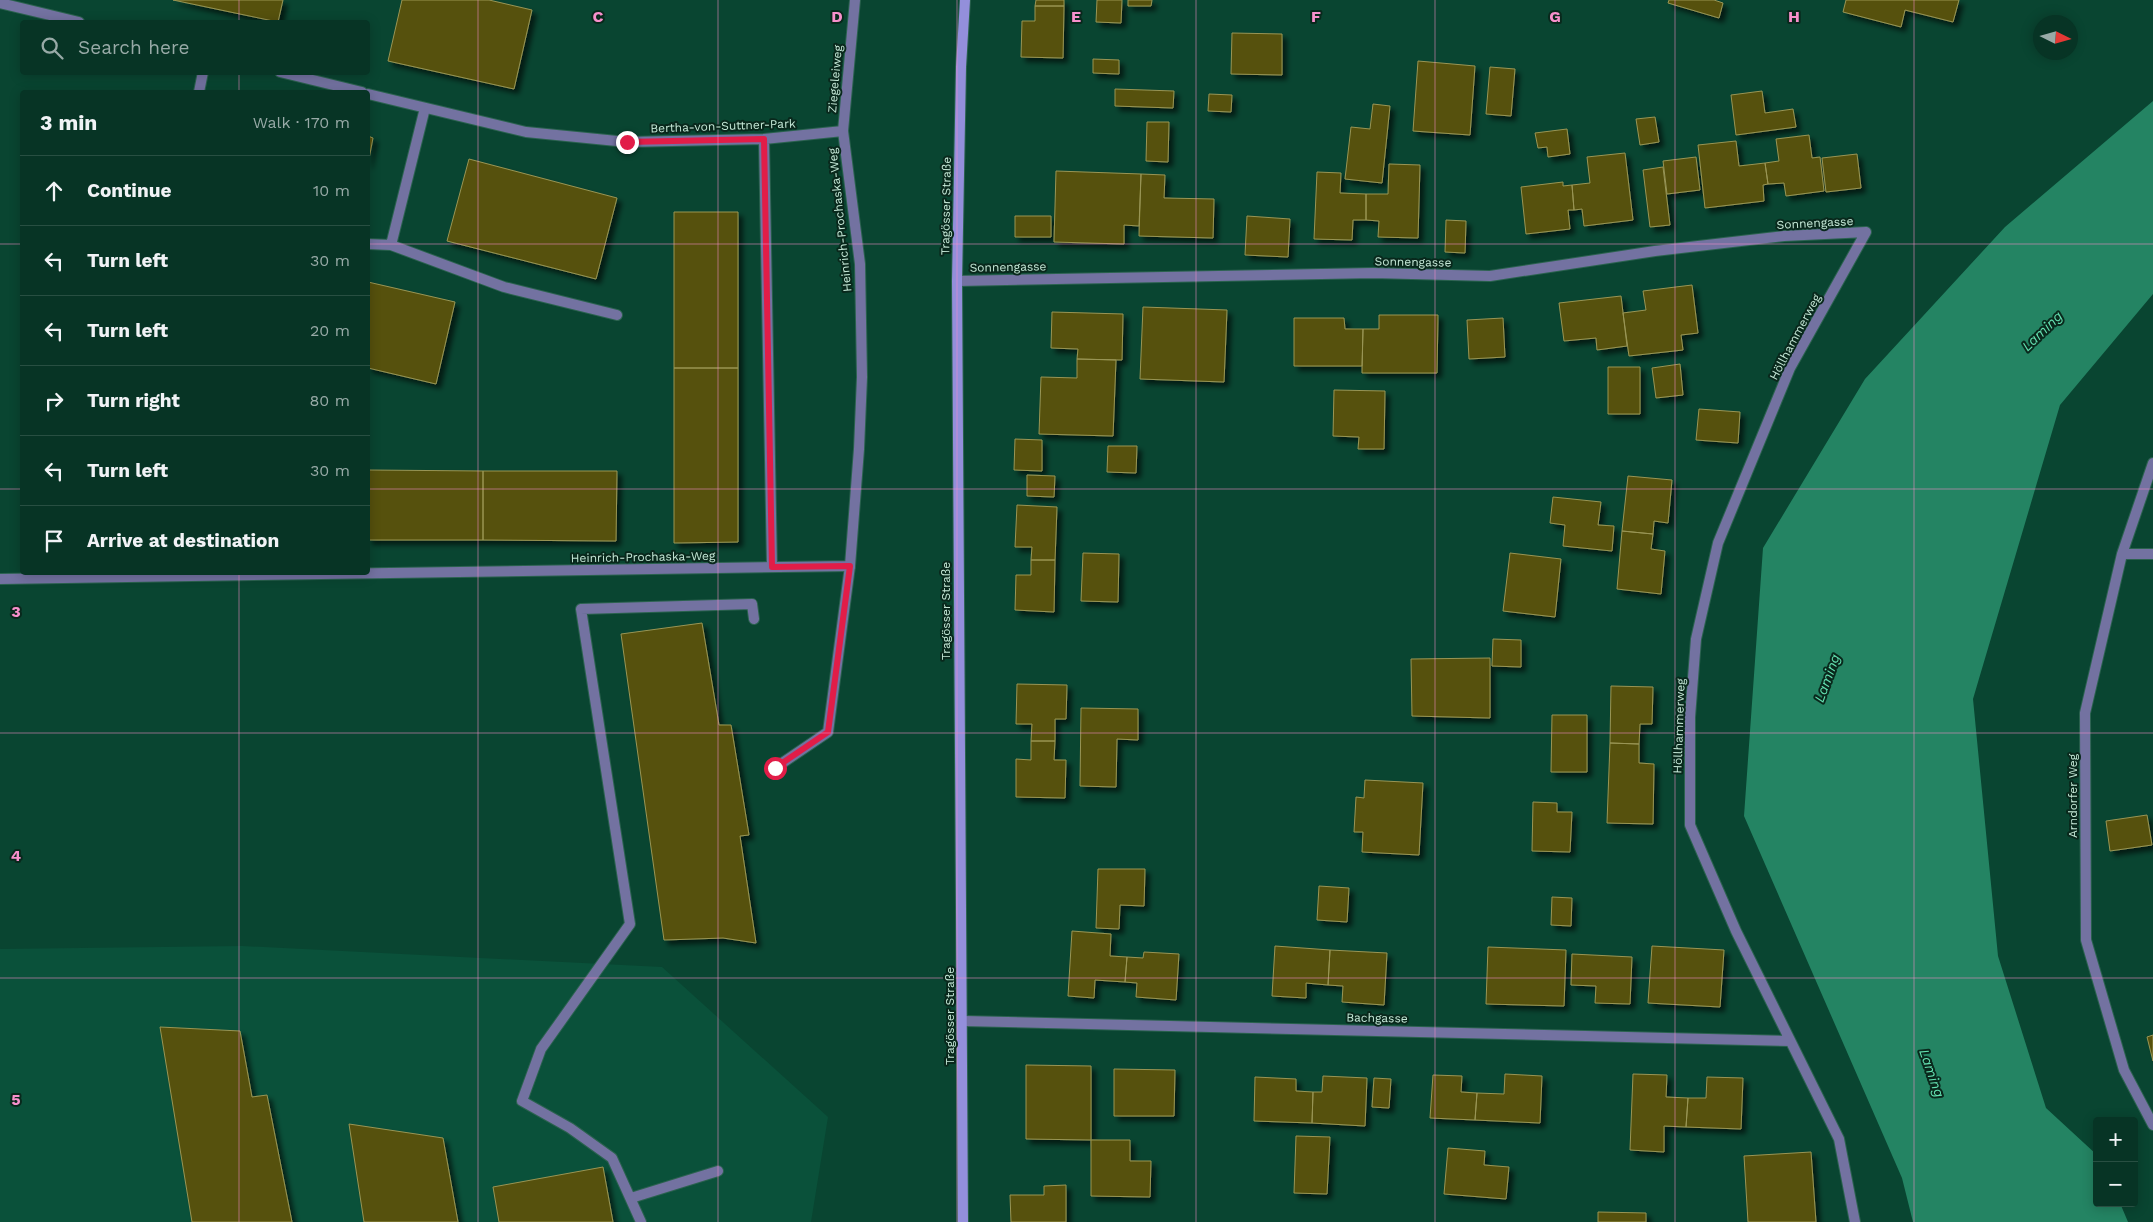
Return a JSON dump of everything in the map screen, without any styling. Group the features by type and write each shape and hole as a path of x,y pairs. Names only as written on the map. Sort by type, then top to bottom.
{"main road":[{"name":"Tragösser Straße","path":"963,1222 957,281 960,67 965,0"}],"street":[{"name":"Ziegeleiweg","path":"843,130 855,0"},
{"path":"0,3 71,20"},
{"path":"199,90 202,75"},
{"path":"292,75 354,90"},
{"name":"Bertha-von-Suttner-Park","path":"370,94 526,132 617,141 764,139 843,130"},
{"path":"390,245 425,108"},
{"name":"Heinrich-Prochaska-Weg","path":"370,573 850,566 859,449 862,367 860,264 843,130"},
{"path":"764,139 772,567"},
{"name":"Sonnengasse","path":"957,281 1374,274 1490,276 1656,251 1784,236 1866,232"},
{"name":"Höllhammerweg","path":"1855,1222 1838,1139 1736,931 1690,826 1690,717 1696,639 1718,543 1790,368 1866,232"},
{"path":"370,244 390,245 504,287 617,315"},
{"name":"Arndorfer Weg","path":"2153,463 2122,554 2085,713 2086,940 2124,1070 2153,1125"},
{"path":"2122,554 2153,554"},
{"path":"775,768 828,732 850,566"},
{"name":"Heinrich-Prochaska-Weg","path":"0,579 257,575"},
{"path":"641,1222 612,1158 570,1128 522,1102 540,1049 630,924 581,609 752,604 754,619"},
{"name":"Bachgasse","path":"962,1021 1790,1041"},
{"path":"630,1198 718,1171"}],"shaded area":[{"path":"242,946 662,967 828,1117 811,1222 0,1222 0,949"}],"water":[{"name":"Laming","path":"2153,101 2153,294 2060,405 1973,699 1998,956 2046,1108 2093,1151 2093,1207 2122,1207 2128,1222 1913,1222 1902,1178 1744,816 1763,548 1865,379 2005,227"}],"building":[{"path":"173,0 283,0 278,20 268,20"},
{"path":"402,0 489,0 532,10 514,89 388,61"},
{"path":"1036,0 1064,0 1064,6 1035,6"},
{"path":"1097,0 1122,0 1121,23 1096,22"},
{"path":"1128,0 1152,0 1151,6 1128,6"},
{"path":"1669,0 1714,0 1723,3 1719,18 1668,3"},
{"path":"1846,0 1959,0 1953,22 1905,10 1901,27 1843,12"},
{"path":"1035,6 1064,6 1063,58 1021,57 1022,21 1035,21"},
{"path":"1232,33 1282,34 1282,75 1231,74"},
{"path":"1093,59 1119,60 1119,74 1093,73"},
{"path":"1418,61 1475,66 1470,135 1413,131"},
{"path":"1490,67 1515,69 1511,116 1486,114"},
{"path":"1115,89 1174,91 1173,108 1115,106"},
{"path":"1762,91 1765,113 1793,109 1796,127 1736,135 1731,95"},
{"path":"1209,94 1232,95 1231,112 1208,111"},
{"path":"1373,104 1390,106 1382,183 1345,179 1351,127 1370,129"},
{"path":"1655,117 1659,142 1640,145 1636,119"},
{"path":"1147,122 1169,122 1168,162 1146,161"},
{"path":"1567,129 1570,154 1548,157 1547,147 1538,148 1535,133"},
{"path":"1809,135 1812,158 1820,157 1824,191 1786,196 1784,183 1768,184 1765,163 1779,161 1776,139"},
{"path":"370,137 373,138 370,154"},
{"path":"1736,141 1739,166 1765,163 1768,184 1763,185 1764,201 1705,208 1698,145"},
{"path":"1625,153 1633,220 1584,226 1582,209 1574,210 1572,185 1590,183 1587,157"},
{"path":"1857,154 1861,188 1826,192 1822,158"},
{"path":"1696,157 1700,190 1667,194 1663,161"},
{"path":"469,159 617,198 596,279 447,241"},
{"path":"1389,164 1420,165 1418,238 1378,237 1379,221 1366,220 1366,194 1388,194"},
{"path":"1663,167 1670,225 1650,227 1643,170"},
{"path":"1056,171 1141,174 1139,226 1124,225 1124,244 1054,242"},
{"path":"1317,172 1341,173 1340,193 1366,194 1366,220 1353,220 1352,240 1314,239"},
{"path":"1141,174 1165,175 1164,198 1214,199 1213,238 1139,236"},
{"path":"1563,182 1563,186 1572,185 1574,210 1568,210 1570,229 1526,234 1521,187"},
{"path":"674,212 738,212 738,368 674,368"},
{"path":"1015,216 1051,216 1051,237 1015,237"},
{"path":"1247,216 1290,219 1288,257 1245,255"},
{"path":"1446,220 1466,221 1465,253 1445,252"},
{"path":"370,282 455,302 436,384 370,368"},
{"path":"1692,285 1698,333 1681,335 1683,350 1629,356 1623,313 1646,310 1643,291"},
{"path":"1621,296 1627,346 1597,350 1596,338 1564,341 1559,303"},
{"path":"1143,307 1227,310 1224,382 1140,379"},
{"path":"1052,312 1123,314 1122,360 1077,359 1078,349 1051,348"},
{"path":"1379,315 1438,315 1437,373 1362,373 1363,329 1379,329"},
{"path":"1294,318 1344,318 1345,329 1363,329 1362,366 1294,366"},
{"path":"1503,318 1505,357 1469,359 1467,320"},
{"path":"1077,359 1116,360 1113,436 1039,434 1041,377 1077,378"},
{"path":"1680,364 1683,395 1656,398 1652,368"},
{"path":"1608,367 1640,367 1640,414 1608,414"},
{"path":"674,368 738,368 738,542 674,543"},
{"path":"1334,390 1385,391 1384,449 1358,449 1359,437 1333,436"},
{"path":"1699,409 1740,412 1738,443 1696,440"},
{"path":"1015,439 1042,440 1042,471 1014,470"},
{"path":"1108,446 1137,446 1136,473 1107,472"},
{"path":"370,470 483,471 483,540 370,540"},
{"path":"483,471 617,471 616,541 483,540"},
{"path":"1027,475 1055,476 1054,497 1027,496"},
{"path":"1628,476 1672,480 1668,523 1654,521 1653,534 1622,531"},
{"path":"1553,497 1601,502 1598,525 1614,526 1612,551 1563,546 1565,525 1550,523"},
{"path":"1017,505 1057,507 1055,560 1031,560 1032,547 1015,547"},
{"path":"1622,531 1653,534 1651,549 1665,551 1661,594 1617,589"},
{"path":"1083,553 1119,554 1118,602 1081,601"},
{"path":"1510,553 1561,559 1555,617 1503,611"},
{"path":"1031,560 1055,560 1054,612 1015,610 1016,575 1031,575"},
{"path":"702,623 719,725 731,725 749,835 740,836 756,943 723,938 664,940 621,634"},
{"path":"1493,639 1521,640 1521,667 1492,666"},
{"path":"1490,658 1490,718 1412,716 1411,659"},
{"path":"1017,684 1067,685 1066,719 1055,719 1055,741 1031,741 1032,724 1016,724"},
{"path":"1611,686 1653,687 1652,724 1640,724 1639,744 1610,743"},
{"path":"1081,708 1138,709 1138,740 1117,739 1116,787 1080,786"},
{"path":"1552,715 1587,715 1587,772 1551,772"},
{"path":"1031,741 1055,741 1054,760 1066,760 1065,798 1016,797 1016,759 1031,760"},
{"path":"1610,743 1639,744 1639,763 1654,764 1653,824 1607,823"},
{"path":"1365,780 1423,783 1419,855 1362,852 1363,832 1354,832 1356,797 1364,798"},
{"path":"1533,802 1557,803 1557,812 1572,812 1570,852 1532,851"},
{"path":"2147,815 2152,845 2110,851 2106,821"},
{"path":"1098,869 1145,869 1144,906 1120,905 1119,929 1096,928"},
{"path":"1319,886 1349,888 1347,922 1317,920"},
{"path":"1552,897 1572,898 1571,926 1551,925"},
{"path":"1072,931 1111,934 1110,956 1127,957 1125,982 1095,980 1094,998 1068,996"},
{"path":"1275,946 1330,950 1328,985 1306,983 1306,998 1272,996"},
{"path":"1652,946 1724,950 1720,1007 1648,1003"},
{"path":"1488,947 1566,950 1564,1006 1486,1004"},
{"path":"1330,950 1387,953 1384,1005 1342,1002 1343,986 1328,985"},
{"path":"1144,952 1179,954 1176,1000 1136,997 1137,983 1125,982 1127,957 1143,958"},
{"path":"1572,954 1632,957 1630,1004 1595,1003 1596,986 1571,985"},
{"path":"160,1027 240,1031 252,1097 267,1095 292,1222 192,1222"},
{"path":"2153,1035 2153,1061 2147,1037"},
{"path":"1026,1065 1091,1066 1091,1140 1026,1139"},
{"path":"1114,1069 1175,1070 1174,1116 1114,1116"},
{"path":"1505,1074 1542,1076 1540,1123 1475,1120 1477,1093 1504,1094"},
{"path":"1633,1074 1667,1075 1666,1097 1688,1098 1686,1127 1664,1126 1664,1152 1630,1150"},
{"path":"1433,1075 1462,1076 1461,1092 1477,1093 1475,1120 1430,1118"},
{"path":"1323,1076 1367,1078 1365,1126 1312,1123 1313,1092 1322,1092"},
{"path":"1255,1077 1296,1079 1296,1091 1313,1092 1312,1123 1254,1121"},
{"path":"1707,1077 1743,1078 1741,1129 1686,1127 1688,1098 1706,1098"},
{"path":"1374,1078 1391,1079 1389,1108 1372,1107"},
{"path":"349,1124 443,1138 458,1222 364,1222"},
{"path":"1296,1136 1330,1137 1327,1194 1294,1193"},
{"path":"1091,1140 1130,1140 1130,1161 1151,1161 1150,1197 1091,1196"},
{"path":"1448,1148 1485,1151 1484,1165 1509,1167 1506,1199 1444,1194"},
{"path":"1811,1152 1816,1222 1748,1222 1744,1156"},
{"path":"603,1167 613,1222 499,1222 493,1187"},
{"path":"1066,1185 1066,1222 1011,1222 1010,1195 1044,1195 1044,1186"},
{"path":"1598,1212 1646,1213 1646,1222 1598,1222"}],"route":[{"path":"627,142 764,139 772,567 850,566 828,732 775,768"}]}
